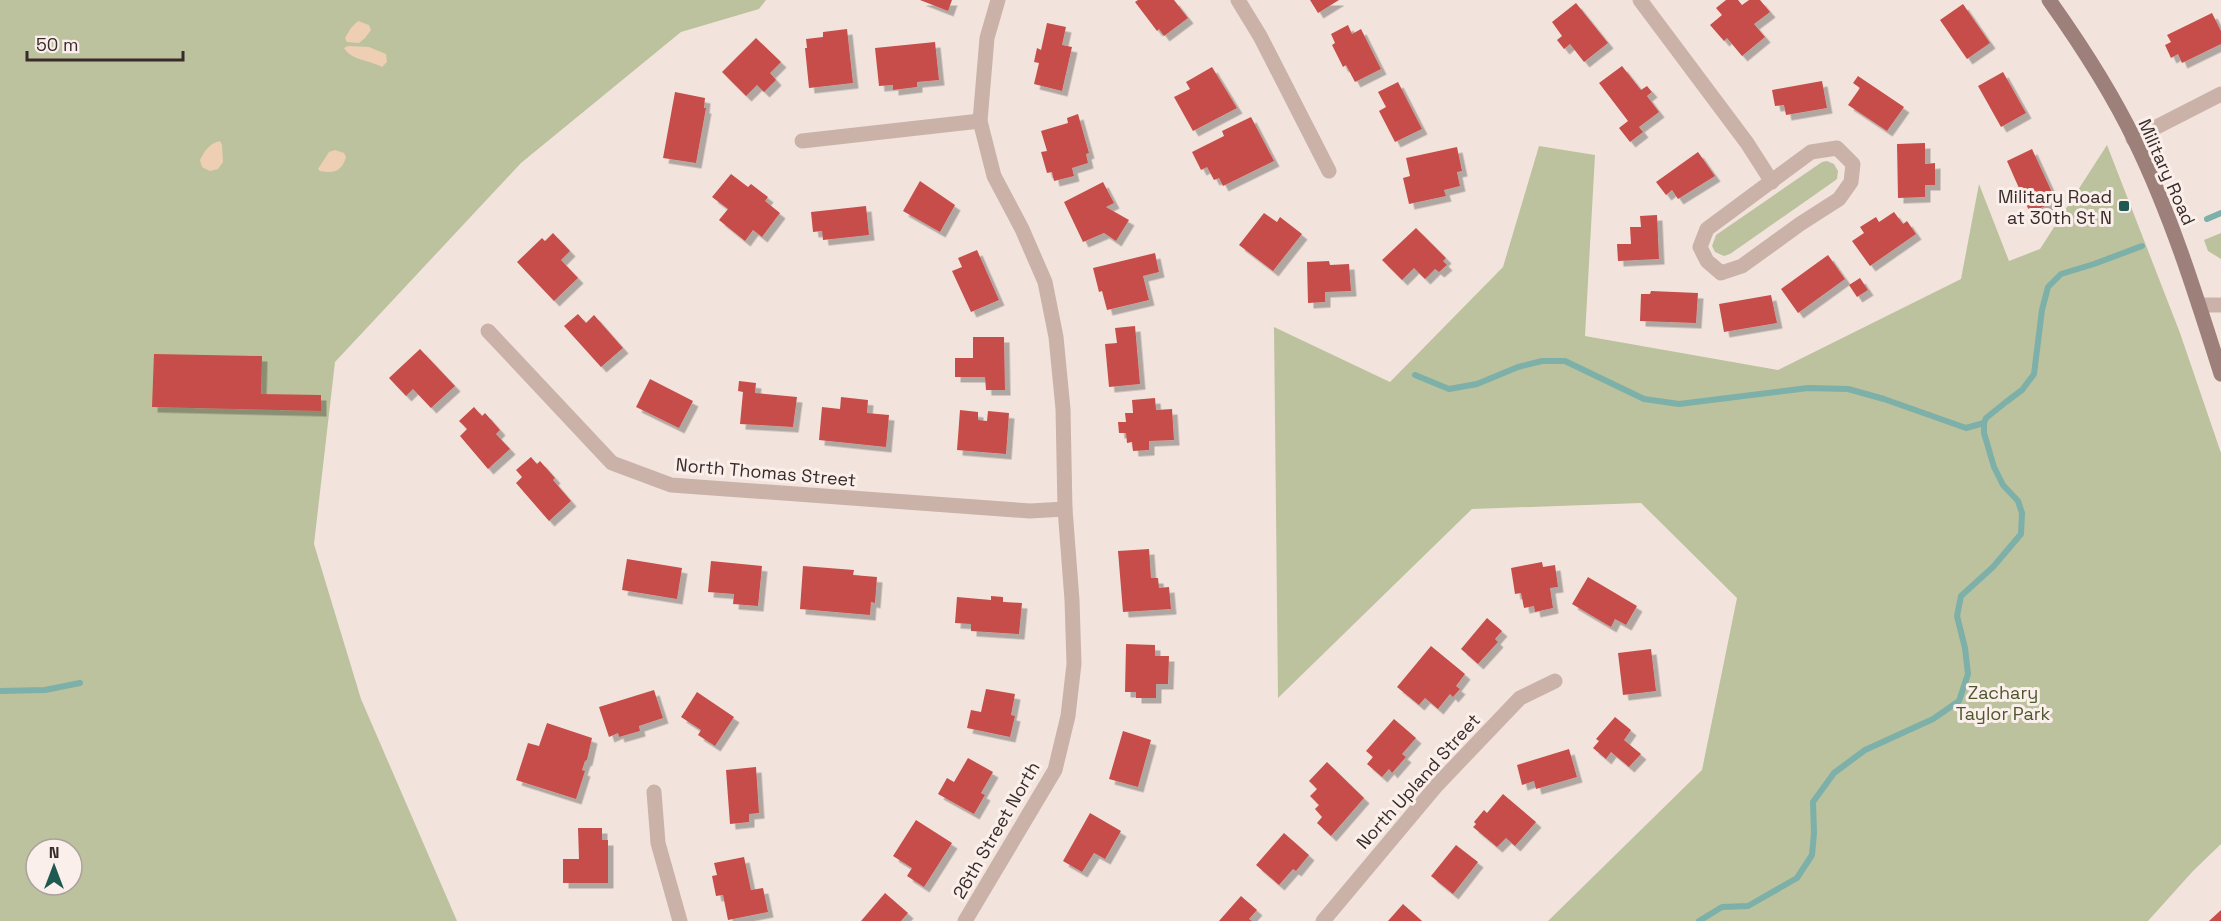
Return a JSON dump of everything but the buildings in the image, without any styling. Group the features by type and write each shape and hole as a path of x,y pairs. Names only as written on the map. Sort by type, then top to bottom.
{"main road":[{"name":"Military Road","path":"2049,0 2085,51 2133,139 2167,217 2221,374"}],"street":[{"name":"26th Street North","path":"965,921 1055,770 1068,716 1074,664 1065,509 1063,409 1056,337 1045,282 1022,229 994,176 980,121 987,38 998,0"},
{"path":"1238,0 1260,36 1329,171"},
{"path":"1640,0 1747,143 1772,183"},
{"path":"2133,139 2221,94"},
{"path":"802,141 980,121"},
{"path":"1837,148 1853,164 1851,183 1839,199 1742,266 1721,273 1707,261 1700,247 1707,229 1772,183 1812,152 1837,148"},
{"path":"2199,305 2221,305"},
{"name":"North Thomas Street","path":"488,331 612,463 671,485 1030,511 1065,509"},
{"name":"North Upland Street","path":"1323,921 1437,785 1520,698 1555,681"},
{"path":"654,792 658,843 680,921"}],"green space":[{"path":"0,0 766,0 759,9 681,32 521,163 335,362 314,544 361,699 457,921 0,921"},
{"name":"Zachary Taylor Park","path":"2107,145 2180,333 2221,453 2221,844 2148,921 1548,921 1702,770 1737,598 1641,503 1472,509 1278,698 1274,327 1390,382 1503,267 1539,146 1595,155 1585,336 1778,370 1961,279 1979,184 2009,261 2040,249"},
{"path":"1827,161 1834,164 1838,171 1837,179 1730,254 1724,256 1715,252 1712,246 1716,235 1822,162"},
{"path":"2221,233 2221,259 2208,251 2204,240"}],"sand":[{"path":"358,21 369,25 371,30 359,43 347,42 345,38"},
{"path":"348,46 369,47 386,54 387,62 382,67 356,58 344,48"},
{"path":"220,141 223,162 218,169 210,171 202,167 200,160 206,150"},
{"path":"335,150 344,153 346,157 342,166 333,172 320,171 318,169 329,152"}],"waterway":[{"path":"2207,219 2221,213"},
{"path":"1415,375 1449,389 1477,384 1518,367 1542,361 1565,361 1644,399 1679,404 1808,388 1848,389 1884,399 1966,428 1984,423 1986,418 2022,390 2034,374 2042,310 2048,287 2061,274 2142,246"},
{"path":"1699,921 1722,907 1748,906 1797,878 1812,855 1813,802 1834,773 1865,750 1933,719 1959,701 1968,674 1965,648 1957,616 1961,596 1993,567 2021,534 2022,513 2018,501 2003,485 1994,467 1984,433 1984,423"},
{"path":"0,691 45,690 80,683"}],"place":[{"name":"Military Road at 30th St N","path":"2124,206"}]}
